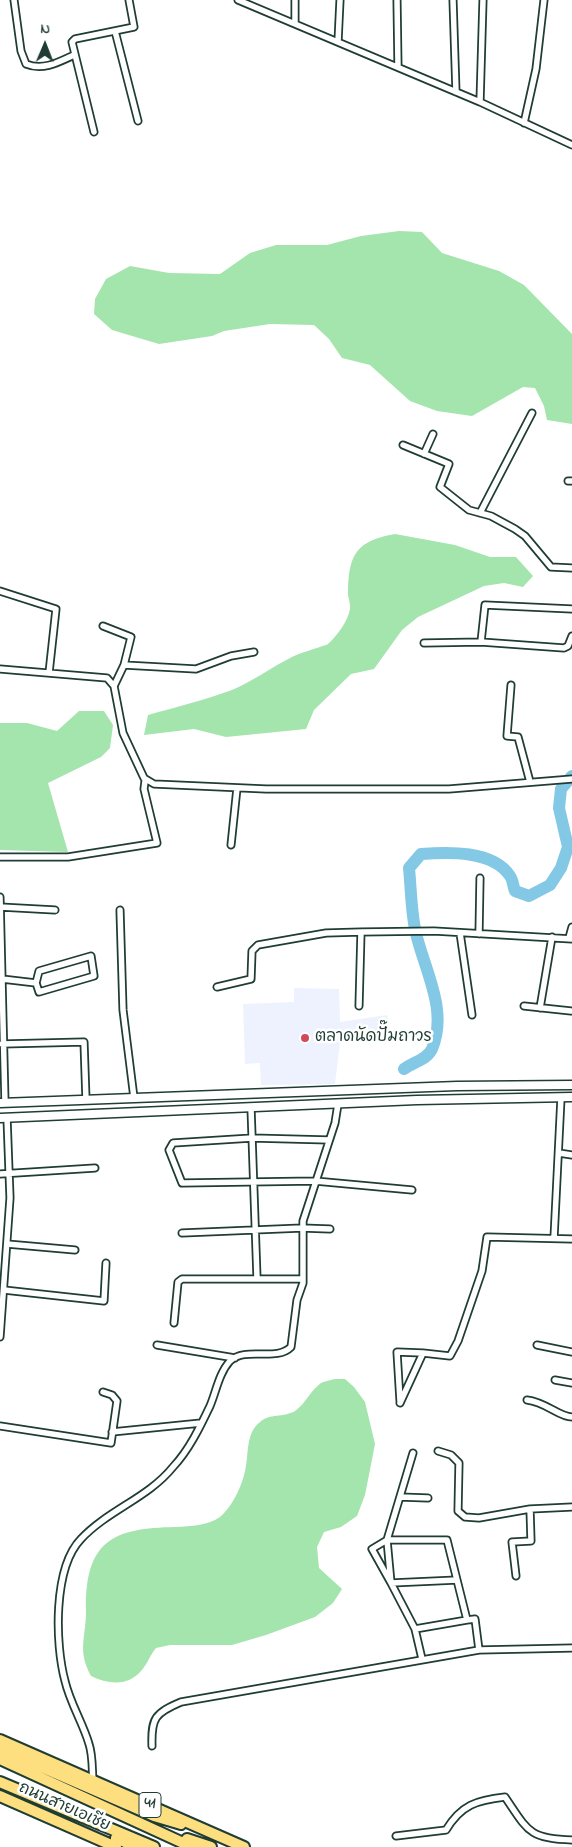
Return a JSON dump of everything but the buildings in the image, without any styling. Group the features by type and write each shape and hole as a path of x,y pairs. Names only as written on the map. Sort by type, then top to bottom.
{"highway":[{"name":"41","path":"0,1742 244,1847"},
{"path":"0,1749 154,1816 203,1829"},
{"path":"0,1759 192,1847"},
{"path":"0,1782 154,1847"},
{"path":"0,1788 136,1847"},
{"name":"ถนนสายเอเชีย","path":"0,1796 101,1844 116,1847"},
{"path":"134,1820 211,1847"}],"main road":[{"path":"3,1103 448,1087 572,1085"},
{"path":"4,1118 338,1104 572,1097"}],"street":[{"path":"14,0 21,51 26,64 40,67 55,64 74,55"},
{"path":"94,132 72,45 75,39 134,25 129,0"},
{"path":"238,0 480,102 572,144"},
{"path":"295,0 295,24"},
{"path":"338,42 340,0"},
{"path":"397,0 398,68"},
{"path":"454,0 456,92"},
{"path":"480,102 483,0"},
{"path":"524,123 536,69 544,0"},
{"path":"115,31 138,121"},
{"path":"480,513 532,413"},
{"path":"424,454 432,434"},
{"path":"403,445 449,464 440,488 469,510 499,520 525,536 551,567 572,568"},
{"path":"0,591 56,609 49,673"},
{"path":"481,642 485,605 572,609"},
{"path":"103,626 131,637 124,665 114,686"},
{"path":"424,642 481,642 564,648 568,646 572,636"},
{"path":"124,665 196,669 231,656 254,652"},
{"path":"0,669 107,678 114,686 123,733 145,780 144,789 157,843 68,857 0,857"},
{"path":"511,685 507,736 518,737 530,782"},
{"path":"145,780 163,785 237,788 449,789 572,779"},
{"path":"230,845 237,788"},
{"path":"479,934 480,878"},
{"path":"0,897 3,1103"},
{"path":"0,907 55,910"},
{"path":"120,910 123,1010 134,1098"},
{"path":"217,987 251,979 252,951 258,945 264,943 326,933 408,931 570,938 572,927"},
{"path":"359,1006 360,932"},
{"path":"460,934 472,1015"},
{"path":"540,1008 552,937"},
{"path":"91,956 94,976 38,992 36,983 38,972 91,956"},
{"path":"2,979 36,983"},
{"path":"524,1006 571,1011"},
{"path":"2,1044 84,1042 86,1100"},
{"path":"554,1238 561,1098"},
{"path":"157,1345 235,1358 285,1352 291,1347 297,1300 303,1279 302,1228 315,1181 335,1123 338,1104"},
{"path":"251,1108 257,1278"},
{"path":"0,1337 7,1244 9,1174 4,1118"},
{"path":"329,1140 252,1138 174,1143 169,1150 182,1183 315,1181 412,1190"},
{"path":"558,1153 572,1155"},
{"path":"0,1174 95,1168"},
{"path":"182,1233 302,1228 330,1229"},
{"path":"423,1353 400,1403 397,1352 423,1353 450,1356 458,1341 482,1272 487,1237 572,1239"},
{"path":"7,1244 75,1250"},
{"path":"4,1290 104,1301 106,1263"},
{"path":"174,1323 179,1280 303,1279"},
{"path":"537,1346 572,1352"},
{"path":"93,1782 89,1744 73,1709 64,1680 60,1653 60,1599 68,1561 79,1540 90,1529 163,1478 186,1450 201,1423 223,1372 235,1358"},
{"path":"555,1380 572,1383"},
{"path":"0,1426 110,1443 117,1401 112,1395 103,1392"},
{"path":"527,1400 541,1401 567,1417 572,1417"},
{"path":"112,1432 201,1423"},
{"path":"438,1451 451,1455 460,1463 458,1511 463,1516 478,1518 530,1508 572,1507"},
{"path":"391,1584 387,1540 413,1453"},
{"path":"400,1497 428,1498"},
{"path":"516,1576 512,1542 531,1541 530,1508"},
{"path":"422,1659 415,1629 372,1549 387,1540 447,1540 467,1620"},
{"path":"391,1584 457,1580"},
{"path":"415,1629 474,1619 479,1650"},
{"path":"152,1746 152,1724 157,1716 164,1709 181,1702 479,1650 572,1648"},
{"path":"396,1836 446,1830 456,1813 484,1799 505,1797 529,1832 549,1840 572,1840"}],"shaded area":[{"name":"ตลาดนัดปั๊มถาวร","path":"294,988 339,989 340,1022 387,1015 391,1034 340,1042 335,1084 261,1085 260,1063 245,1064 243,1004 294,1002"}],"green space":[{"path":"399,231 422,232 442,253 499,271 524,285 572,334 572,424 547,420 544,406 535,388 523,387 472,416 437,411 410,401 370,365 342,358 329,339 314,325 270,324 224,331 212,336 159,344 112,330 94,314 95,299 106,279 130,266 169,273 220,274 250,253 276,245 327,245 361,236"},
{"path":"395,534 455,545 490,557 516,557 533,576 523,587 504,583 484,586 418,617 402,630 374,669 351,674 314,710 306,729 226,737 194,729 144,735 148,715 232,690 292,657 328,644 342,628 349,614 349,577 354,557 358,550 372,540"},
{"path":"79,711 104,711 113,725 110,748 101,757 48,783 68,852 0,850 0,723 27,723 57,731"},
{"path":"335,1379 345,1379 354,1387 365,1402 375,1444 365,1495 357,1516 341,1527 324,1532 317,1547 319,1568 342,1589 333,1603 315,1617 232,1645 170,1645 156,1648 141,1671 130,1680 124,1682 104,1681 91,1676 84,1659 83,1644 87,1587 91,1568 97,1554 107,1543 119,1536 135,1531 199,1525 220,1517 236,1496 242,1483 248,1445 255,1427 268,1417 295,1411 321,1383"}],"waterway":[{"path":"404,1069 430,1053 438,1019 433,989 415,929 409,868 421,854 469,854 493,861 502,868 511,878 515,891 529,896 550,885 561,868 568,847 559,808 561,789 572,776"}],"place":[{"name":"ตลาดนัดปั๊มถาวร","path":"305,1038"}]}
